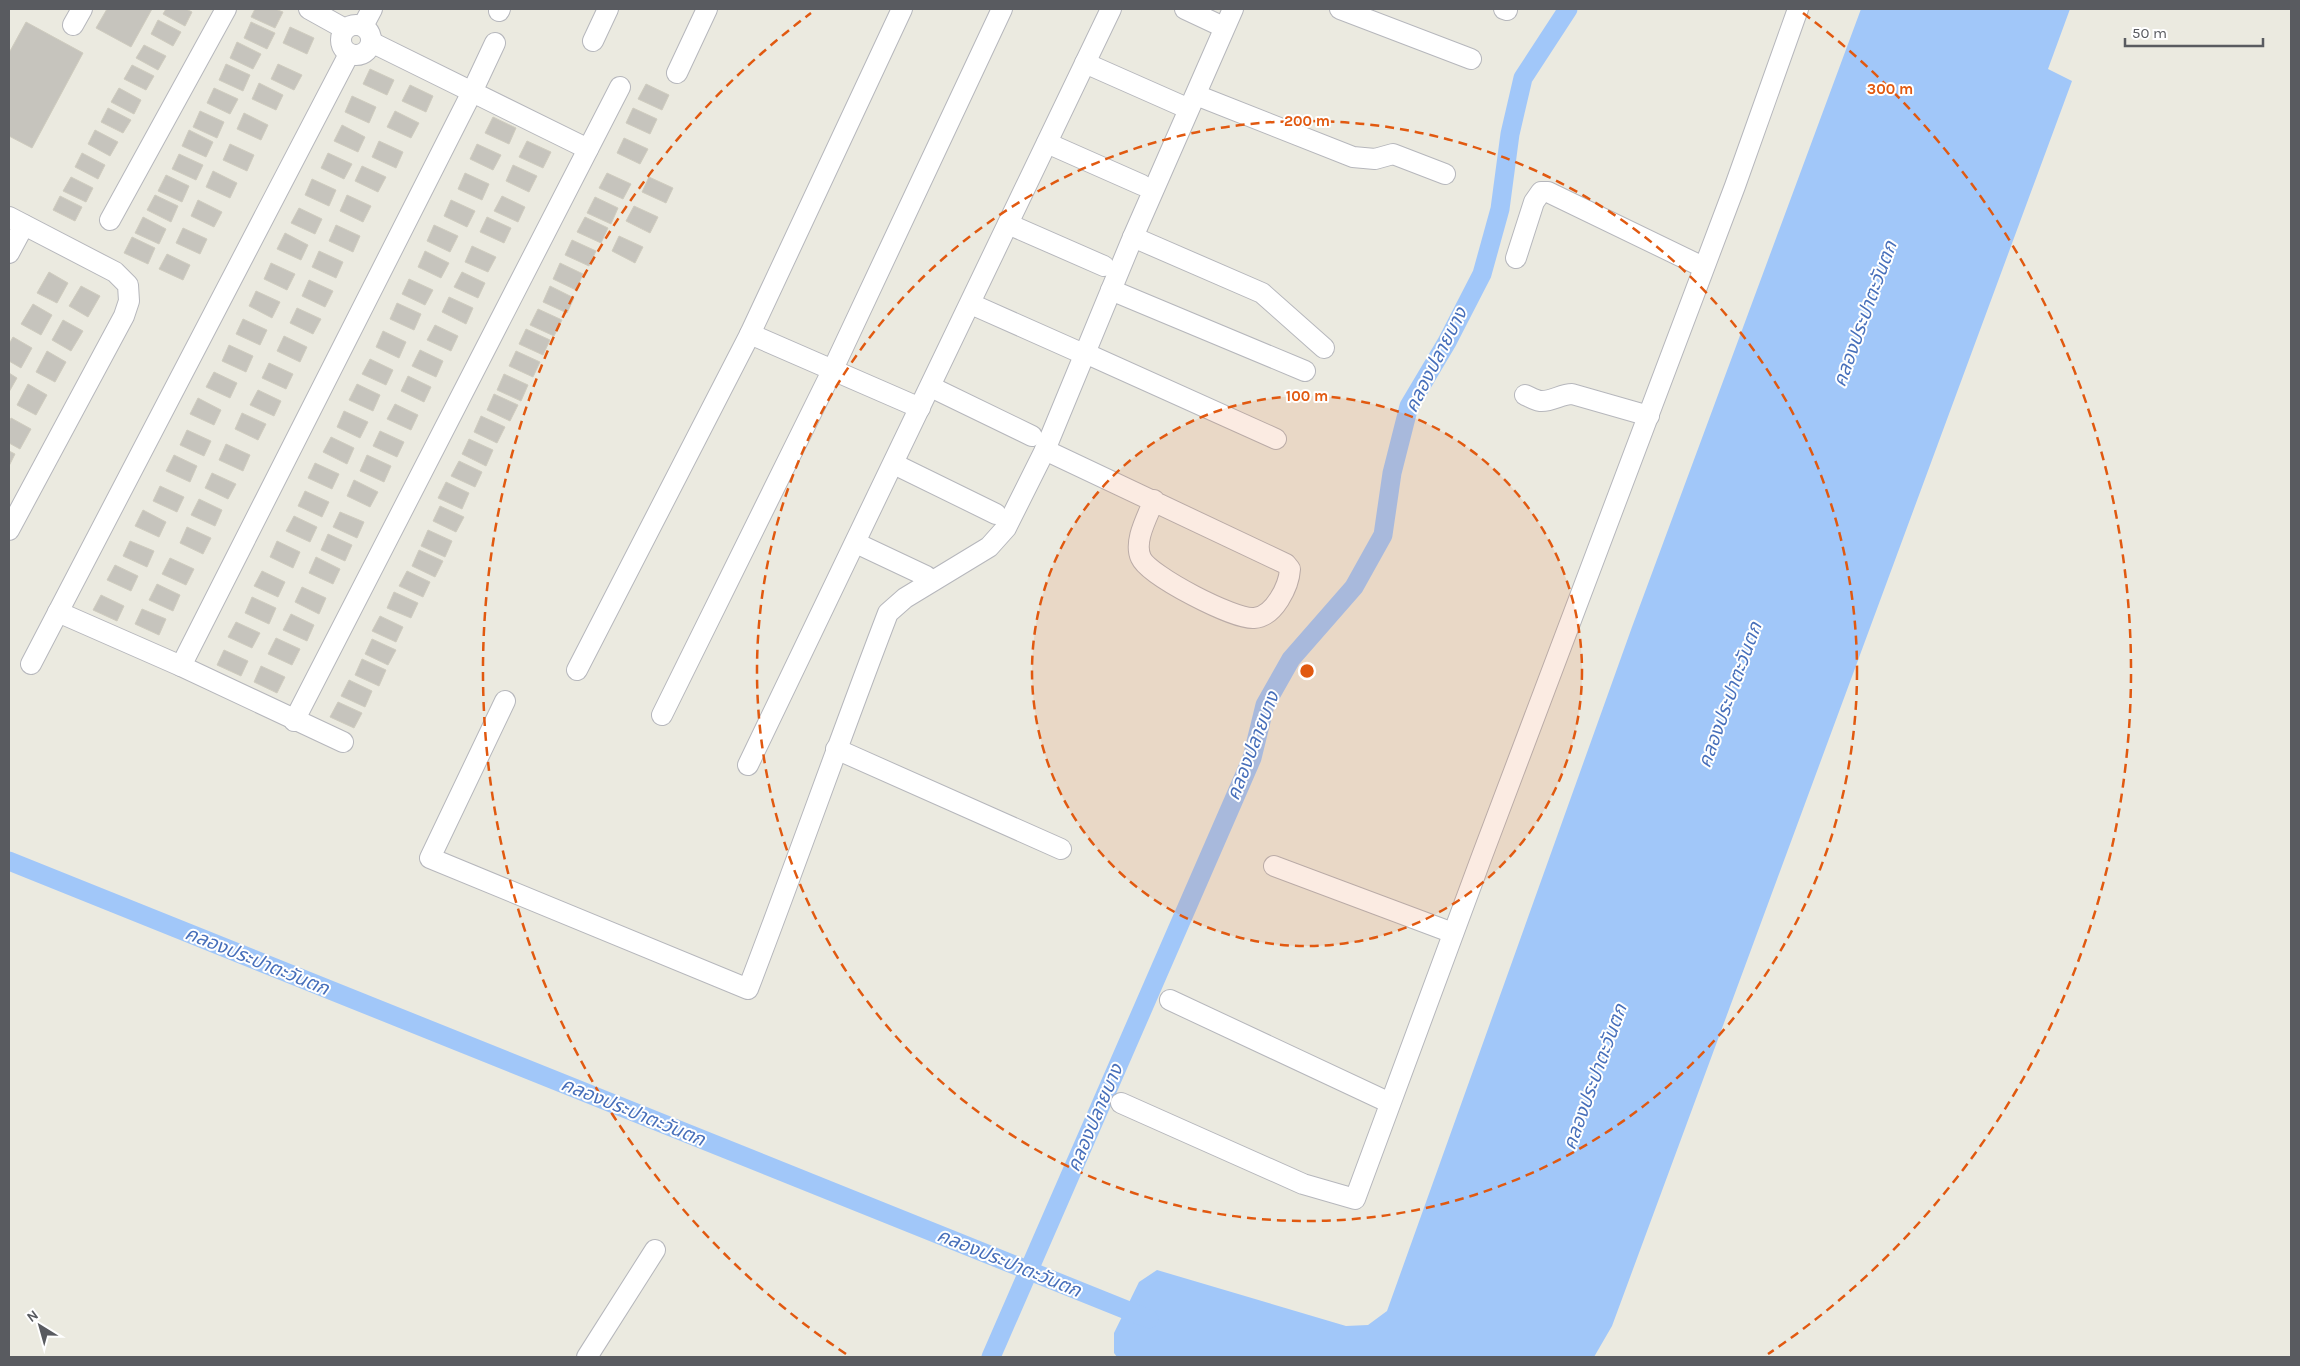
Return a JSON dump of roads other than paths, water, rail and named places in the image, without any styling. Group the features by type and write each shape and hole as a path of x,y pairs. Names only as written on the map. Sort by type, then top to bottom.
{"street":[{"path":"110,220 226,9"},
{"path":"309,9 588,149"},
{"path":"31,664 349,54 360,55 366,52 360,33 372,9"},
{"path":"593,41 608,9"},
{"path":"677,73 707,9"},
{"path":"577,670 750,334 902,9"},
{"path":"662,715 833,368 1002,9"},
{"path":"748,764 894,464 1111,9"},
{"path":"1185,9 1217,24"},
{"path":"505,701 430,858 748,989 794,871 836,749 888,613 905,598 989,547 1006,528 1038,443 1111,290 1188,100 1233,9"},
{"path":"1340,9 1471,59"},
{"path":"1121,1104 1302,1184 1355,1199 1798,9"},
{"path":"181,666 472,92 495,43"},
{"path":"1085,63 1353,157 1376,160 1393,154 1445,174"},
{"path":"294,721 620,87"},
{"path":"1047,143 1142,185"},
{"path":"1516,258 1534,202 1540,192 1548,192 1703,267"},
{"path":"9,253 16,221 115,272 128,285 129,301 124,316 9,530"},
{"path":"1008,224 1104,266"},
{"path":"1133,236 1262,293 1324,348"},
{"path":"1111,290 1305,371"},
{"path":"970,304 1276,439"},
{"path":"750,334 833,368 920,408"},
{"path":"931,387 1038,443 1286,564 1290,569 1289,576 1276,604 1267,613 1255,618 1242,617 1212,605 1151,570 1141,559 1139,541 1154,500"},
{"path":"1525,395 1541,401 1552,400 1564,394 1572,394 1648,416"},
{"path":"894,464 996,514"},
{"path":"856,543 926,576"},
{"path":"58,612 181,666 294,721 343,742"},
{"path":"836,749 1061,849"},
{"path":"1274,866 1453,933"},
{"path":"1170,1000 1390,1103"},
{"path":"587,1357 650,1258"}],"water":[{"path":"1861,9 2070,9 2048,69 2072,81 1612,1326 1594,1357 1117,1357 1114,1353 1114,1333 1139,1282 1157,1270 1346,1326 1368,1325 1387,1311 1632,627"}],"waterway":[{"name":"คลองปลายบาง","path":"991,1357 1252,758 1265,705 1291,659 1354,587 1383,535 1392,473 1409,406 1447,342 1482,274 1500,209 1510,134 1523,78 1568,9"},
{"name":"คลองประปาตะวันตก","path":"9,861 1149,1319"}]}
